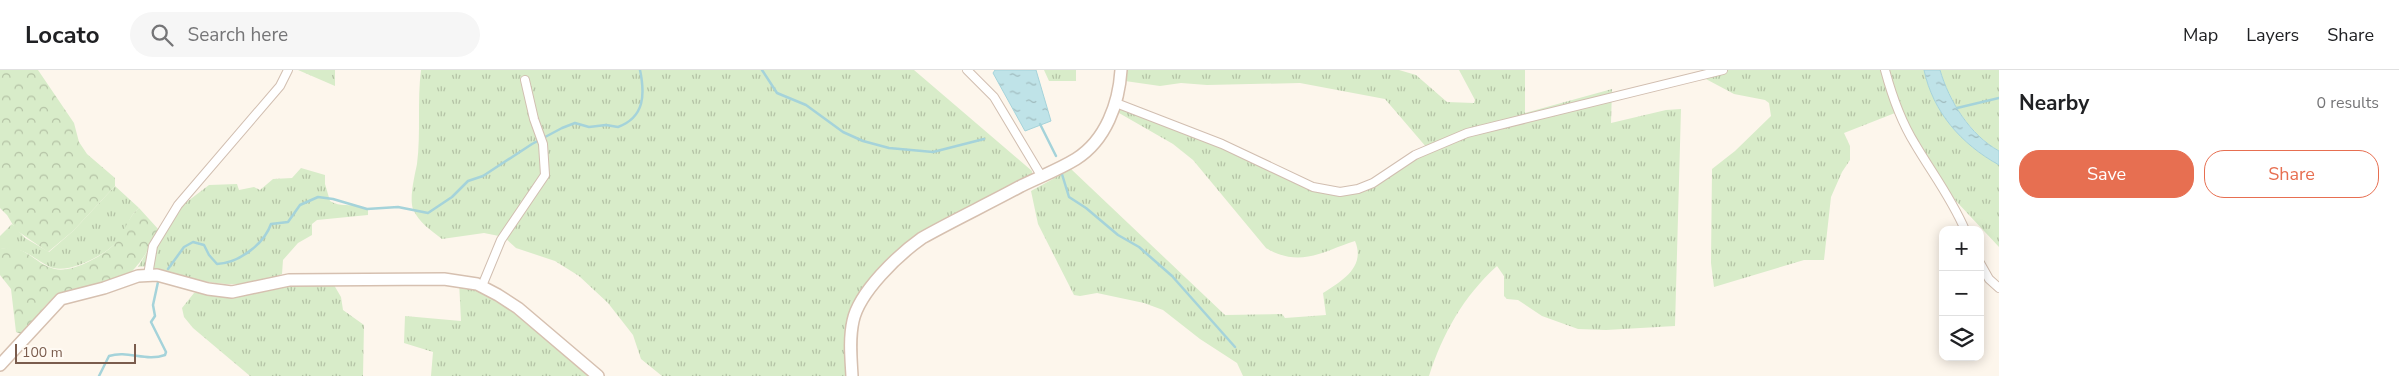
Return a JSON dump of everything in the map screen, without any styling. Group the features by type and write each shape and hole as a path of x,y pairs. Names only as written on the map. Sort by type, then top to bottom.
{"street":[{"path":"148,275 153,246 178,205 280,86 288,70"},
{"path":"967,70 994,97 1042,177"},
{"path":"852,376 851,332 854,315 861,301 879,278 922,238 1078,158 1092,145 1106,125 1120,90 1121,70"},
{"path":"1116,103 1222,144 1313,187 1340,192 1366,187 1415,155 1467,133 1723,70"},
{"path":"1884,70 1893,100 1904,125 1958,213 1963,226"},
{"path":"482,286 501,240 543,180 546,170 543,144 526,80"},
{"path":"1984,270 1989,279 1999,288"},
{"path":"0,365 61,299 104,288 129,278 158,275 223,292 246,290 277,282 303,279 444,279 466,281 482,286 518,308 598,376"}],"green space":[{"path":"0,70 38,70 74,123 79,142 87,154 115,178 115,186 73,231 48,252 16,230 7,215 0,208"},
{"path":"298,70 335,70 335,86"},
{"path":"421,70 914,70 1032,171 1032,174 999,192 910,249 858,308 852,335 855,376 662,376 641,359 633,335 608,303 579,276 555,261 516,248 504,237 484,233 442,239 419,218 413,209 412,199 418,152"},
{"path":"1044,70 1076,70 1076,81 1049,81"},
{"path":"1119,70 1399,70 1416,75 1447,102 1474,103 1475,100 1459,70 1525,70 1525,113 1612,89 1611,123 1666,110 1681,109 1675,326 1606,330 1578,329 1542,316 1518,300 1507,299 1504,296 1504,276 1497,266 1464,303 1448,330 1429,376 1243,376 1237,363 1200,339 1163,310 1144,303 1097,293 1080,296 1074,295 1038,224 1031,191 1071,169 1225,315 1282,314 1285,318 1326,315 1323,293 1344,278 1355,266 1358,250 1355,241 1321,253 1300,257 1289,257 1266,248 1193,160 1173,144 1119,113 1120,109 1122,107 1196,135 1312,190 1358,190 1427,148 1385,99 1300,83 1207,85 1181,83 1160,86 1118,80"},
{"path":"1718,70 1924,70 1934,100 1951,125 1961,137 1985,157 1999,165 1999,247 1984,231 1984,226 1979,226 1941,185 1895,113 1844,133 1850,146 1850,160 1842,172 1831,197 1824,260 1804,260 1714,287 1711,263 1712,169 1735,151 1771,116 1769,103 1765,100 1734,94 1704,78"},
{"path":"1940,70 1999,70 1999,151 1970,127 1955,105"},
{"path":"301,168 325,175 325,184 330,201 339,205 363,207 368,210 368,215 317,220 312,224 312,235 298,243 283,260 282,274 267,280 253,283 225,284 197,280 150,267 138,267 175,204 188,201 209,185 237,184 239,190 254,187 260,190 273,179 292,178"},
{"path":"115,186 139,208 132,215 125,232 116,243 88,262 56,269 21,251 0,249 0,236 12,224 25,238 49,252 73,231"},
{"path":"139,208 159,230 137,266 122,279 112,284 61,293 46,304 22,334 16,332 11,289 0,275 0,249 9,248 23,251 41,263 55,269 61,270 81,265 95,259 112,247 130,218"},
{"path":"459,281 491,293 588,376 431,376 433,352 404,343 405,316 461,321"},
{"path":"269,285 334,285 341,297 343,310 364,325 363,376 250,376 193,328 184,317 182,308 194,293"}],"water":[{"path":"995,70 1036,70 1051,121 1025,131 993,73"},
{"path":"1924,70 1940,70 1955,105 1970,127 1999,151 1999,165 1985,157 1961,137 1951,125 1934,100"}],"waterway":[{"path":"168,269 184,247 193,242 204,245 209,255 217,264 234,260 257,245 263,239 271,224 288,222 300,205 318,197 333,199 367,209 398,207 428,213 452,197 468,181 483,176 532,144 562,128 575,123 589,127 606,125 618,127 627,123 634,117 641,104 640,70"},
{"path":"762,70 777,93 806,105 843,132 863,141 889,148 933,152 984,139"},
{"path":"1957,108 1999,98"},
{"path":"1040,124 1056,156"},
{"path":"1061,171 1069,197 1086,208 1118,235 1139,247 1172,276 1235,347"},
{"path":"99,376 109,356 123,354 158,357 165,355 166,352 151,322 155,316 153,305 158,282"}]}
